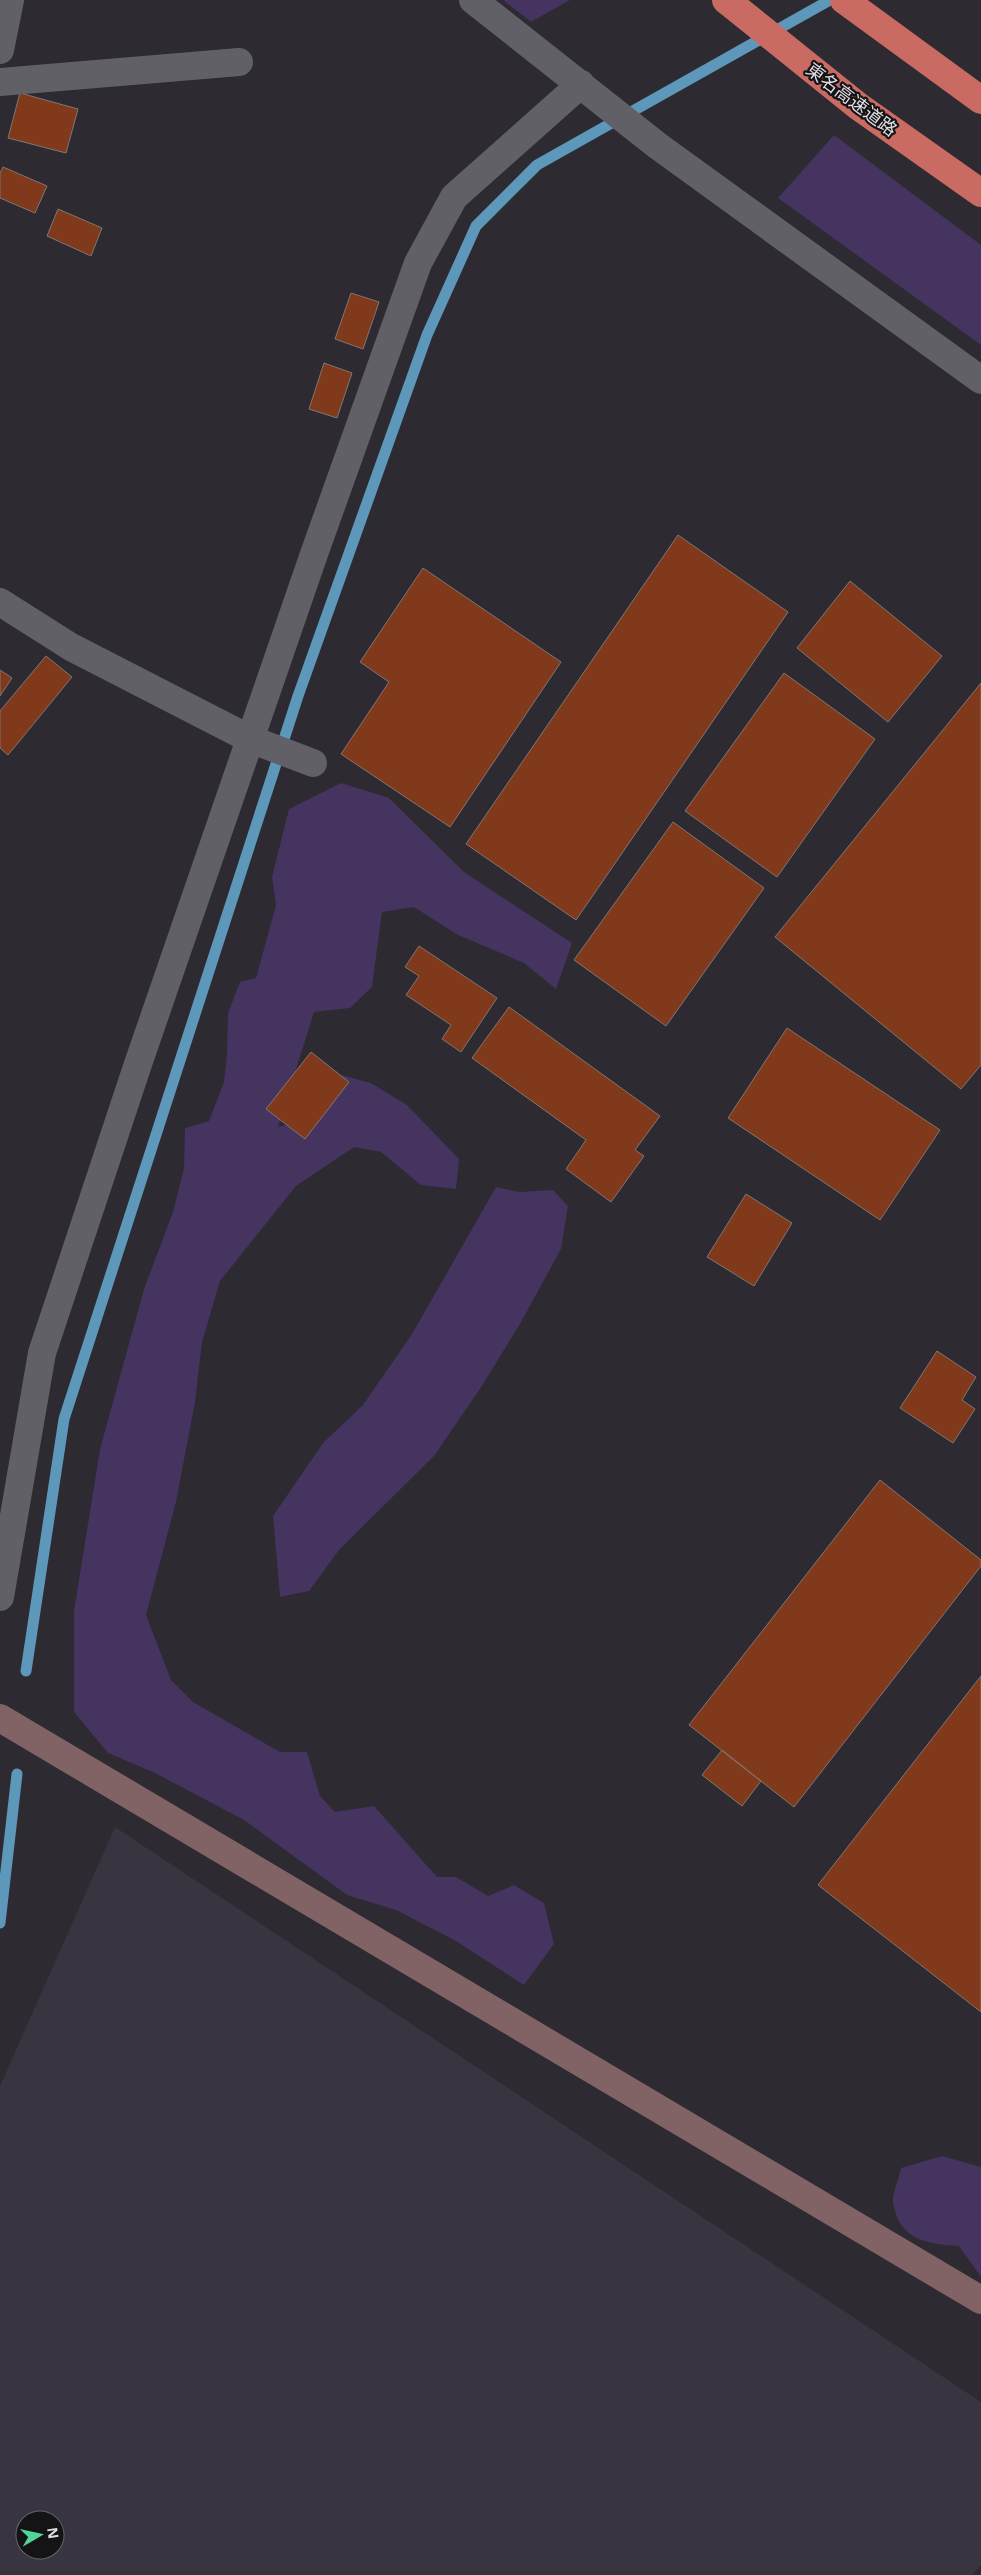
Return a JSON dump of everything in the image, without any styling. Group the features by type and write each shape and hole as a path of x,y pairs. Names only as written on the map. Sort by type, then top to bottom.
{"highway":[{"name":"東名高速道路","path":"726,0 858,106 981,194"},
{"path":"844,0 981,100"}],"street":[{"path":"0,50 10,0"},
{"path":"473,0 642,133 981,380"},
{"path":"0,82 239,62"},
{"path":"0,1597 42,1353 418,263 454,197 591,92"},
{"path":"0,602 71,646 253,740 308,761"},
{"path":"0,1718 981,2300"}],"shaded area":[{"path":"503,0 570,0 531,22"},
{"path":"834,135 981,245 981,345 778,198"},
{"path":"341,783 389,798 464,872 572,943 556,989 524,963 456,934 414,907 382,912 372,987 350,1008 314,1012 278,1127 316,1117 341,1075 371,1083 407,1105 459,1159 456,1189 421,1185 381,1152 354,1147 296,1186 220,1281 202,1342 195,1402 176,1502 146,1615 171,1680 193,1702 280,1752 307,1752 320,1796 335,1812 374,1806 437,1877 456,1877 488,1896 514,1885 544,1903 554,1944 524,1985 456,1941 396,1910 347,1895 244,1820 153,1772 108,1753 74,1712 74,1611 100,1449 144,1289 173,1212 184,1168 185,1128 209,1121 224,1082 228,1013 240,982 256,978 276,905 272,877 289,809"},
{"path":"496,1187 520,1192 553,1190 568,1206 561,1249 520,1324 480,1389 434,1456 339,1550 309,1591 280,1597 273,1516 323,1443 363,1405 412,1334"},
{"path":"115,1827 981,2402 981,2565 972,2575 0,2575 0,2086"},
{"path":"942,2156 981,2167 981,2277 959,2246 936,2244 917,2238 909,2233 897,2216 893,2199 901,2168"}],"building":[{"path":"20,93 78,109 66,153 8,138"},
{"path":"3,167 47,186 35,213 0,198 0,173"},
{"path":"58,209 102,228 91,256 47,236"},
{"path":"351,293 379,302 363,349 335,339"},
{"path":"324,363 352,373 337,418 309,409"},
{"path":"678,535 788,612 576,920 466,844"},
{"path":"423,568 561,662 450,827 341,754 389,682 360,662"},
{"path":"850,581 942,656 888,722 797,648"},
{"path":"46,656 72,677 8,755 0,748 0,711"},
{"path":"0,670 12,678 0,696"},
{"path":"784,673 875,739 777,877 685,811"},
{"path":"981,683 981,1065 961,1089 775,937"},
{"path":"673,822 764,888 666,1026 574,960"},
{"path":"419,946 497,998 461,1052 442,1039 451,1025 406,995 419,976 405,967"},
{"path":"509,1007 660,1116 635,1150 644,1156 611,1202 566,1169 586,1140 472,1058"},
{"path":"787,1028 940,1130 880,1220 728,1118"},
{"path":"311,1052 349,1082 305,1139 266,1109"},
{"path":"746,1194 792,1223 754,1286 707,1257"},
{"path":"937,1351 976,1377 962,1400 975,1409 953,1443 900,1408"},
{"path":"880,1480 981,1560 981,1566 794,1807 689,1725"},
{"path":"981,1676 981,2012 818,1885"},
{"path":"722,1750 761,1781 742,1806 702,1775"}],"waterway":[{"path":"26,1671 64,1419 298,696 427,335 476,226 537,165 830,0"},
{"path":"0,1923 17,1774"}]}
